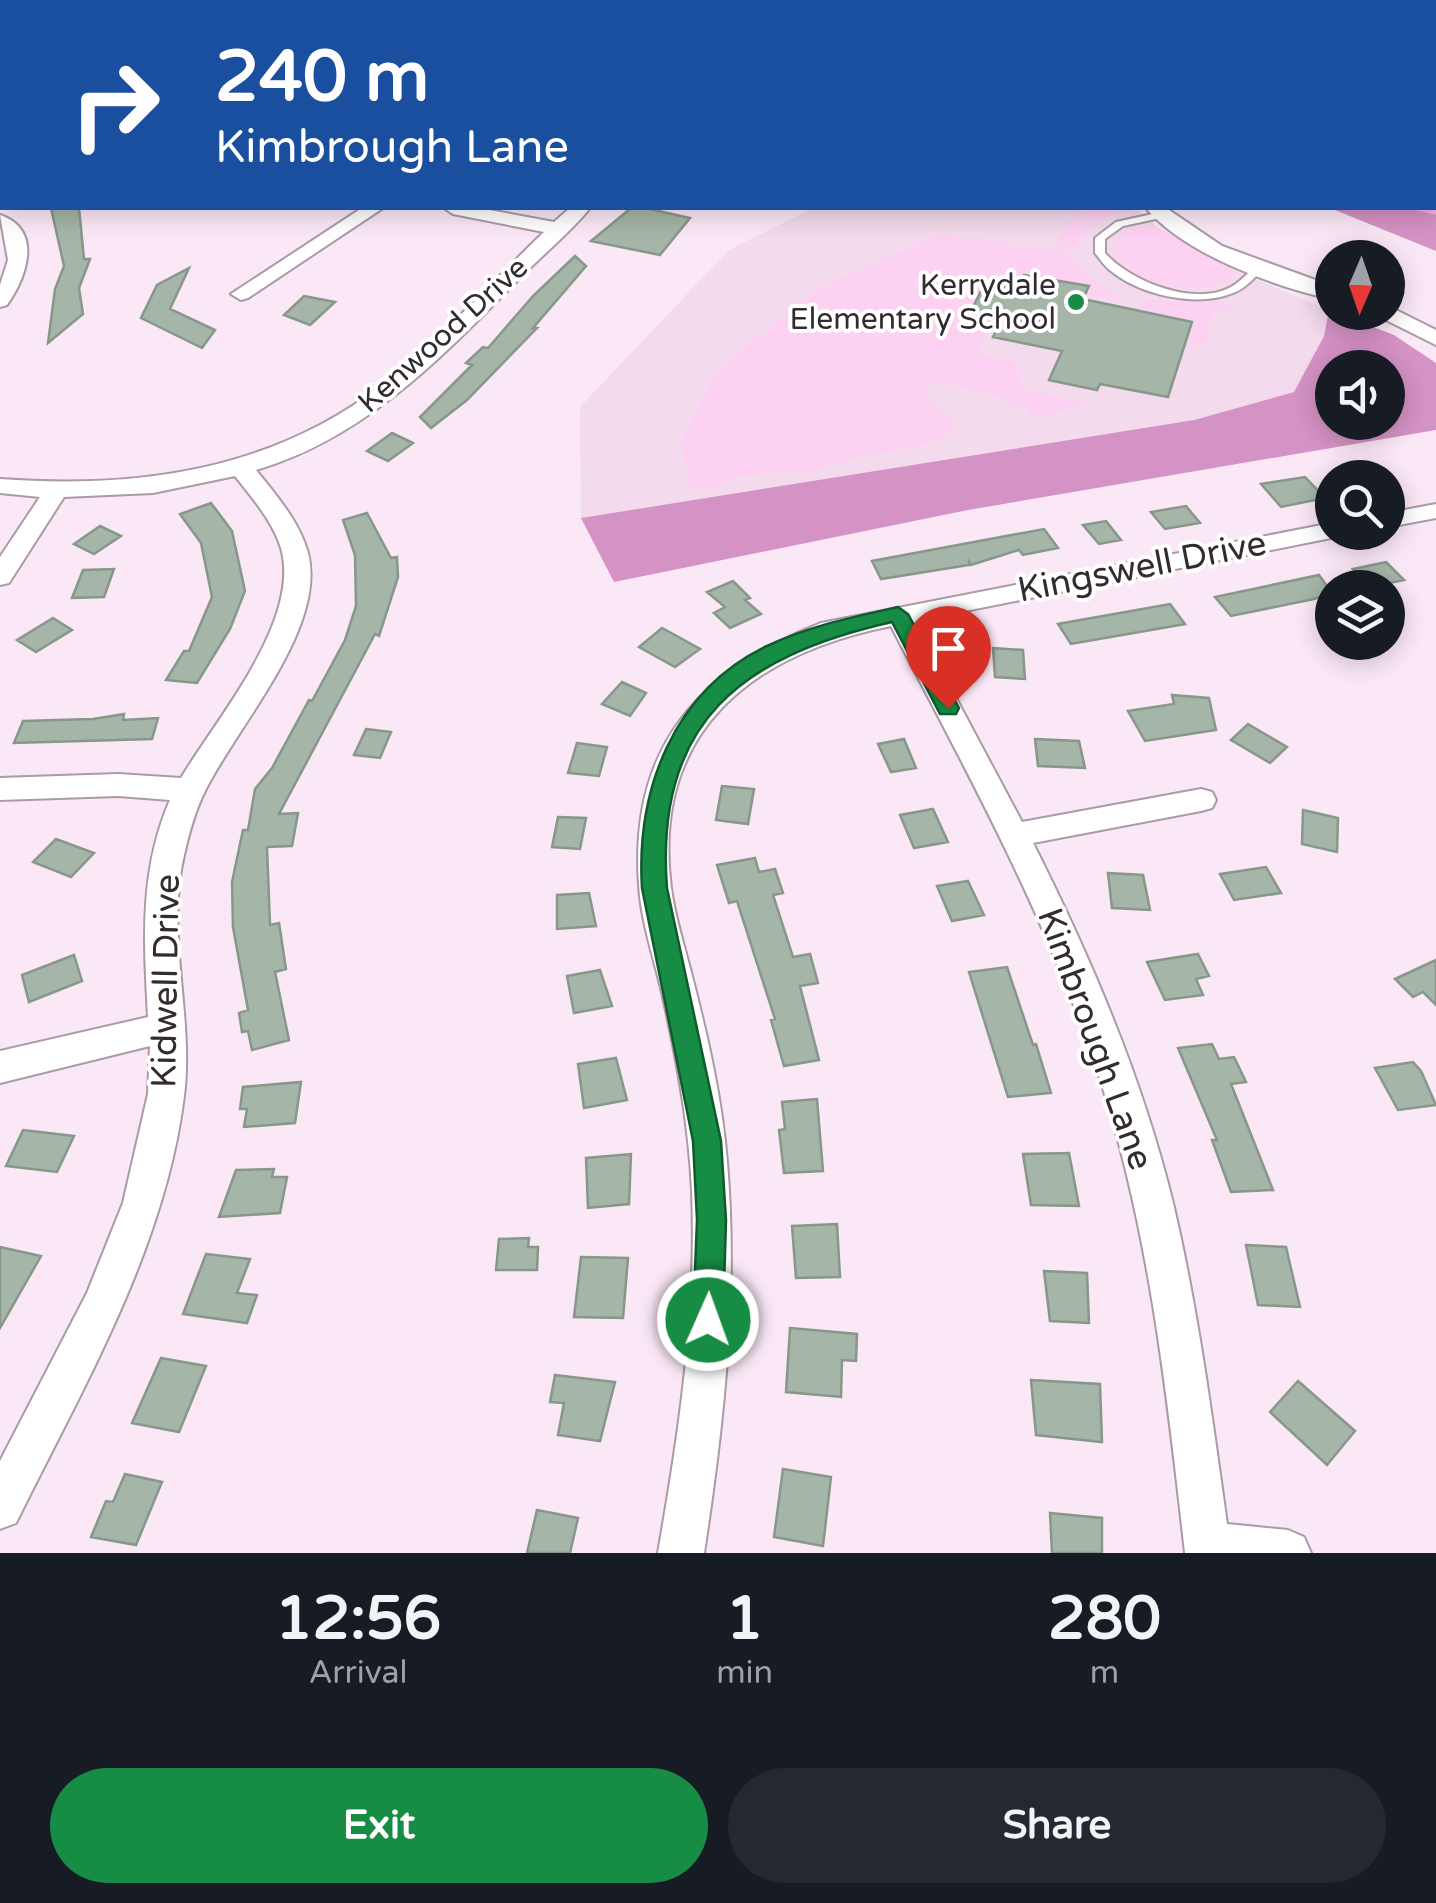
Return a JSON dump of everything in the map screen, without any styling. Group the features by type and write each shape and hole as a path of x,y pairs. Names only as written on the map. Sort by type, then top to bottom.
{"street":[{"path":"149,0 195,0"},
{"path":"241,294 371,210"},
{"path":"463,210 558,229"},
{"name":"Kenwood Drive","path":"0,486 56,491 140,487 240,467 308,441 375,402 579,210"},
{"path":"1159,211 1207,245 1315,287"},
{"path":"0,220 11,228 20,258 0,301"},
{"path":"1405,322 1436,338"},
{"name":"Kidwell Drive","path":"0,1507 120,1264 146,1193 167,1090 168,1027 160,916 163,873 190,790 278,641 296,580 297,563 289,537 276,513 240,467"},
{"path":"0,578 56,491"},
{"path":"1405,517 1436,511"},
{"name":"Kingswell Drive","path":"681,1553 694,1478 707,1353 712,1220 707,1141 654,888 652,848 656,809 666,772 688,728 716,692 742,670 804,638 898,614 1315,534"},
{"name":"Kimbrough Lane","path":"898,614 1014,835 1066,946 1140,1149 1166,1254 1208,1549"},
{"path":"0,789 118,786 190,790"},
{"path":"1014,835 1201,800"},
{"path":"0,1068 168,1027"},
{"path":"1208,1549 1288,1553"}],"lane":[{"path":"1159,211 1118,222 1107,230 1099,238 1097,249 1104,262 1136,284 1200,295 1228,292 1259,268"}],"shaded area":[{"path":"809,210 1139,210 1157,227 1236,271 1315,304 1315,330 1325,330 1294,392 1194,420 581,518 580,407 729,250"},
{"path":"1126,210 1091,226 1079,249 1057,247 1061,232 1081,213"},
{"path":"1335,210 1436,210 1436,251"},
{"path":"1141,226 1156,227 1234,271 1235,276 1208,286 1190,287 1135,273 1112,249 1122,232"},
{"path":"940,234 1067,252 1080,269 1118,299 1090,296 1094,286 1023,273 1021,278 1006,276 1002,285 984,283 965,318 991,324 976,354 1018,363 1014,370 1023,373 1019,382 1030,392 1090,404 1033,419 1026,408 1003,405 1001,396 935,382 925,396 950,416 956,432 914,448 863,456 816,470 731,477 709,490 690,487 681,441 719,369 818,288"},
{"path":"1145,300 1230,303 1233,309 1214,310 1204,346 1189,344 1195,321 1138,310"},
{"path":"1325,330 1381,330 1436,363 1436,430 1405,435 1405,350 1316,350"},
{"path":"1315,353 1315,440 1378,440 968,510 614,582 581,518 1194,420 1294,392"}],"building":[{"path":"51,210 79,210 84,259 90,259 79,288 83,314 48,343 55,289 64,266"},
{"path":"629,210 654,210 690,218 660,255 591,241"},
{"path":"575,256 586,266 533,328 537,328 467,400 431,428 420,417 472,365 466,363 483,347 488,348 533,296"},
{"path":"189,268 170,309 215,330 202,348 141,318 157,285"},
{"name":"Kerrydale Elementary School","path":"1024,275 1089,286 1083,299 1192,322 1168,397 1100,384 1097,390 1049,380 1062,351 993,337 1001,321 969,315 985,283 1004,287 1009,277 1022,279"},
{"path":"304,296 335,302 310,325 284,315"},
{"path":"392,433 413,443 388,461 367,451"},
{"path":"1305,477 1315,488 1315,500 1281,507 1261,484"},
{"path":"211,503 232,531 245,591 230,629 197,683 166,680 184,651 189,651 212,597 201,543 180,514"},
{"path":"1186,506 1200,523 1165,529 1151,512"},
{"path":"367,513 391,558 397,557 398,577 379,636 375,634 279,814 298,813 292,846 267,847 270,925 279,923 286,969 275,972 289,1040 252,1050 248,1031 242,1032 239,1013 248,1010 233,927 232,882 243,830 248,830 255,789 272,768 345,640 356,606 355,555 343,520"},
{"path":"1106,521 1121,540 1099,544 1083,525"},
{"path":"100,526 121,536 94,554 74,544"},
{"path":"1044,529 1058,548 1023,555 1019,550 971,565 969,562 881,579 872,561"},
{"path":"1386,562 1394,570 1354,570"},
{"path":"114,569 104,597 72,598 83,570"},
{"path":"1315,576 1314,599 1231,616 1215,597"},
{"path":"733,581 750,598 745,600 761,614 730,628 714,613 725,607 707,592"},
{"path":"1170,604 1185,624 1071,644 1058,624"},
{"path":"53,618 72,630 36,652 17,640"},
{"path":"662,628 700,649 675,667 639,647"},
{"path":"993,648 1023,650 1025,679 995,677"},
{"path":"622,682 646,693 630,716 602,704"},
{"path":"1172,695 1209,698 1216,730 1145,741 1128,711 1174,704"},
{"path":"124,714 123,720 158,718 152,739 14,743 23,721"},
{"path":"1248,724 1287,747 1270,763 1231,740"},
{"path":"366,729 391,732 380,758 354,755"},
{"path":"904,739 916,768 891,772 878,744"},
{"path":"1035,739 1079,741 1085,768 1038,766"},
{"path":"577,743 607,747 599,776 568,773"},
{"path":"722,786 754,789 748,824 716,820"},
{"path":"933,809 948,842 914,848 900,815"},
{"path":"1303,810 1338,818 1337,852 1302,844"},
{"path":"558,817 586,818 580,849 552,847"},
{"path":"56,839 94,853 71,877 33,862"},
{"path":"755,858 759,872 775,869 783,893 773,895 793,957 810,954 818,983 800,986 819,1060 784,1066 771,1020 775,1019 737,901 729,903 717,865"},
{"path":"1266,867 1281,893 1234,900 1220,874"},
{"path":"1108,873 1143,875 1150,910 1112,908"},
{"path":"968,881 984,915 952,921 937,886"},
{"path":"589,893 596,926 557,929 557,895"},
{"path":"1198,954 1209,976 1196,979 1203,995 1165,1000 1147,962"},
{"path":"74,955 82,981 29,1002 22,975"},
{"path":"1436,960 1436,1005 1423,992 1413,997 1395,979"},
{"path":"1007,967 1051,1093 1008,1097 969,972"},
{"path":"600,970 612,1006 574,1013 567,976"},
{"path":"1212,1044 1219,1059 1234,1057 1246,1082 1231,1084 1273,1190 1231,1192 1212,1140 1217,1140 1178,1048"},
{"path":"616,1058 627,1100 584,1108 578,1064"},
{"path":"1413,1062 1436,1105 1398,1110 1375,1068"},
{"path":"301,1082 295,1123 244,1127 247,1109 240,1109 243,1087"},
{"path":"817,1099 823,1171 784,1173 779,1130 785,1129 782,1102"},
{"path":"23,1130 74,1136 57,1172 6,1166"},
{"path":"1069,1153 1079,1206 1031,1205 1023,1154"},
{"path":"631,1154 629,1204 588,1208 586,1158"},
{"path":"274,1169 272,1177 287,1177 280,1213 219,1217 236,1170"},
{"path":"837,1224 840,1277 796,1278 792,1226"},
{"path":"529,1238 528,1247 538,1247 537,1270 496,1270 499,1239"},
{"path":"1246,1245 1286,1247 1300,1307 1258,1305"},
{"path":"0,1247 41,1256 0,1328"},
{"path":"206,1254 250,1259 237,1293 257,1295 247,1323 183,1314"},
{"path":"581,1257 628,1258 623,1318 574,1317"},
{"path":"1044,1271 1087,1273 1089,1323 1050,1321"},
{"path":"790,1328 857,1334 856,1361 842,1360 841,1397 786,1392"},
{"path":"161,1358 206,1366 179,1432 132,1423"},
{"path":"555,1375 615,1382 600,1441 558,1435 564,1403 550,1402"},
{"path":"1031,1380 1100,1384 1102,1442 1036,1435"},
{"path":"1298,1381 1355,1431 1327,1465 1270,1412"},
{"path":"783,1469 831,1477 823,1546 774,1537"},
{"path":"125,1474 162,1482 136,1545 91,1537 106,1501 113,1502"},
{"path":"537,1510 578,1518 570,1553 527,1553"},
{"path":"1050,1513 1102,1518 1102,1553 1052,1553"}],"waterway":[{"path":"1426,210 1436,212"}],"place":[{"name":"Kerrydale Elementary School","path":"1076,302"}],"route":[{"path":"708,1320 712,1220 707,1141 654,888 652,848 656,809 666,772 681,739 716,692 771,652 831,629 898,614 948,708"}]}
